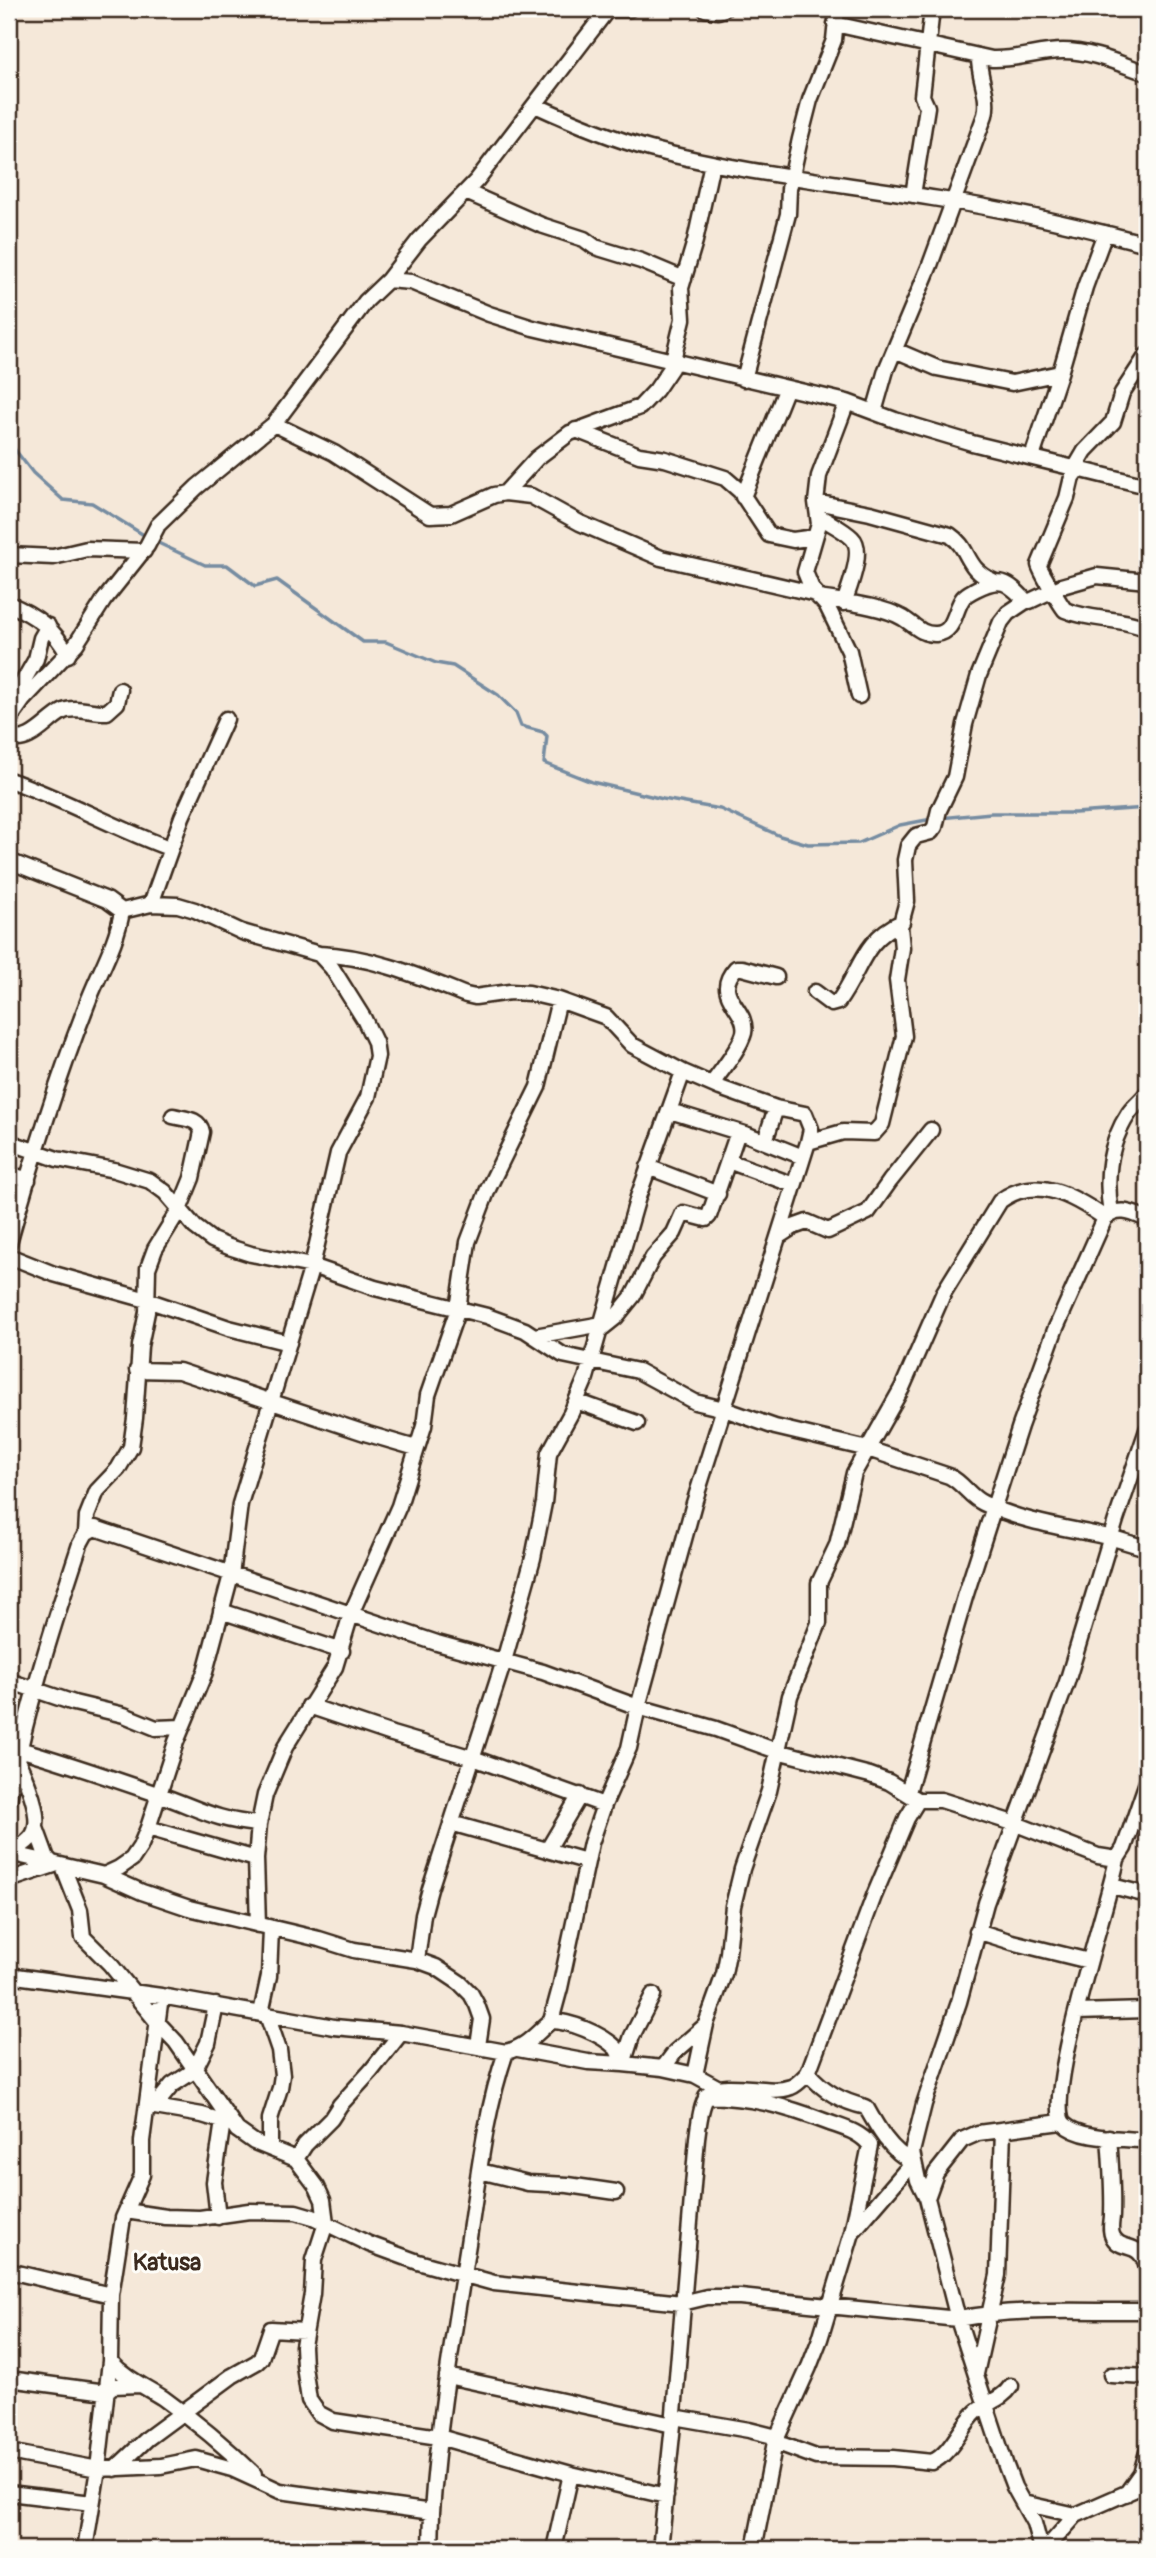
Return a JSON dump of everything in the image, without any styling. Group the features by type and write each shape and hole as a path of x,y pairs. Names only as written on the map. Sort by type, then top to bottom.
{"street":[{"path":"9,720 23,700 68,655 161,521 197,487 274,424 366,301 466,192 608,9 629,9"},
{"path":"705,9 724,9"},
{"path":"744,379 788,214 792,177 810,100 834,40 837,9"},
{"path":"913,195 927,107 922,96 932,9"},
{"path":"835,24 1003,60 1061,51 1076,52 1147,73"},
{"path":"874,412 880,389 981,132 988,105 980,78 979,56"},
{"path":"535,106 613,138 712,163 953,202 1147,244"},
{"path":"505,493 537,458 576,429 640,407 663,381 671,368 683,319 681,288 695,242 712,163"},
{"path":"466,192 541,225 584,239 595,247 641,261 684,279"},
{"path":"1032,457 1085,287 1105,233"},
{"path":"401,262 404,273 411,282"},
{"path":"388,279 411,282 489,314 533,328 673,359 786,390 847,402 948,437 1147,486"},
{"path":"895,350 937,368 1012,383 1060,373"},
{"path":"1147,358 1122,393 1113,422 1085,451 1076,468 1067,498 1039,565 1041,574 1065,610 1081,616 1101,617 1147,629"},
{"path":"743,497 786,390"},
{"path":"847,402 819,476 816,537 805,572 807,581 827,606 849,651 859,696"},
{"path":"274,424 334,453 430,515 451,514 505,493 531,496 580,523 661,558 897,615 923,633 940,634 947,631 965,595 993,581"},
{"path":"576,429 639,454 720,476 735,485 769,535 793,540 816,537"},
{"path":"817,509 870,513 950,536 960,544 974,570 993,581 1014,588 1027,601"},
{"path":"817,509 857,544 855,569 844,603"},
{"path":"9,555 53,557 88,549 148,543"},
{"path":"808,1142 843,1132 873,1133 878,1131 882,1124 904,1036 897,980 902,948 901,922 908,901 905,860 908,846 916,836 931,832 935,827 939,810 955,777 965,724 979,675 1004,617 1027,601 1084,578 1097,576 1147,581"},
{"path":"9,604 28,612 48,626 68,655"},
{"path":"9,704 36,659 41,638 48,626"},
{"path":"9,737 15,740 27,737 66,709 107,712 117,703 120,690"},
{"path":"151,904 169,848 226,719"},
{"path":"9,780 56,797 112,826 169,848"},
{"path":"9,860 107,900 122,911 151,904 178,905 242,932 319,954 370,960 466,995 475,997 510,992 529,993 559,1000 606,1017 632,1045 683,1072 776,1108 805,1114 811,1129 694,1503 629,1748 604,1805 586,1861 561,1988 551,2021 530,2041 512,2050 497,2082 447,2376 432,2512 431,2549"},
{"path":"9,1244 85,1007 109,951 122,911"},
{"path":"815,992 831,1004 838,1002 867,950 885,931 901,922"},
{"path":"104,1875 132,1859 148,1828 182,1727 205,1672 231,1575 240,1504 312,1266 338,1153 368,1097 377,1056 375,1042 332,968 319,954"},
{"path":"712,1084 744,1033 742,1016 729,999 731,973 736,968 742,968 776,977"},
{"path":"270,2148 270,2119 280,2088 281,2068 279,2050 264,2014 269,1976 256,1859 265,1795 277,1763 309,1706 326,1684 342,1651 351,1614 392,1524 424,1426 432,1383 458,1309 468,1242 488,1189 538,1087 559,1000"},
{"path":"417,1960 423,1915 505,1661 540,1531 549,1453 576,1401 592,1360 628,1230 683,1072"},
{"path":"712,2091 791,2087 808,2073 906,1818 965,1597 1020,1426 1055,1330 1108,1216 1110,1160 1129,1113 1147,1093"},
{"path":"765,1141 776,1108"},
{"path":"670,1111 765,1141 803,1157"},
{"path":"9,1800 15,1752 59,1607 86,1533 91,1503 126,1458 131,1447 137,1370 145,1325 148,1268 155,1249 179,1210 194,1170 202,1132 198,1122 173,1116"},
{"path":"779,1236 807,1222 828,1231 868,1212 931,1130"},
{"path":"535,1336 601,1326 616,1317 633,1296 653,1257 674,1233 683,1213 696,1214 706,1219 712,1212 738,1132"},
{"path":"9,1142 36,1153 150,1181 165,1192 195,1227 212,1240 229,1247 312,1266 375,1288 497,1320 535,1336 563,1355 638,1371 695,1402 775,1427 868,1449 949,1476 978,1500 994,1507 1051,1526 1147,1548"},
{"path":"728,1161 794,1185"},
{"path":"648,1167 718,1194"},
{"path":"9,1174 28,1180"},
{"path":"695,2075 706,2024 724,1974 736,1893 752,1835 769,1791 797,1674 819,1623 818,1591 821,1577 837,1545 854,1473 913,1367 944,1292 1000,1200 1011,1192 1039,1187 1080,1200 1108,1216 1128,1211 1147,1219"},
{"path":"9,1256 54,1274 147,1300 229,1328 289,1343"},
{"path":"137,1370 179,1371 416,1448"},
{"path":"576,1401 637,1423"},
{"path":"1147,1430 1111,1538 1081,1641 977,1931 959,2002 912,2152 918,2180 927,2198 958,2319 986,2406 1006,2466 1034,2523 1043,2549 1076,2515 1147,2484"},
{"path":"86,1533 95,1528 437,1643 543,1672 638,1707 716,1729 777,1751 870,1775 913,1796 941,1800 1098,1856 1117,1859"},
{"path":"221,1611 342,1651"},
{"path":"9,1681 124,1715 156,1728 182,1727"},
{"path":"309,1706 472,1758 604,1805"},
{"path":"15,1752 159,1794 202,1813 259,1824"},
{"path":"15,1752 30,1791 36,1828 47,1858 59,1866 80,1909 83,1937 135,1992 218,2099 228,2123 214,2182 218,2217"},
{"path":"1147,1782 1128,1839 1117,1859 1112,1886 1089,1961 1058,2112 1062,2122 1071,2130 1147,2141"},
{"path":"548,1849 580,1796"},
{"path":"451,1823 586,1861"},
{"path":"10,1853 33,1835 36,1828"},
{"path":"148,1828 256,1859"},
{"path":"10,1853 104,1875 189,1908 354,1950 417,1960 447,1973 471,1994 482,2020 478,2046"},
{"path":"9,1880 59,1866"},
{"path":"1112,1886 1147,1895"},
{"path":"977,1931 1089,1961"},
{"path":"9,1975 161,1996 334,2026 401,2033 588,2062 663,2068 695,2075 712,2091 775,2104 854,2132 865,2139 870,2150 852,2233 809,2367 776,2440 766,2477 754,2549"},
{"path":"623,2064 639,2021 653,1995"},
{"path":"85,2549 98,2469 110,2361 111,2295 126,2211 142,2175 142,2141 151,2106 153,2042 161,1996"},
{"path":"151,2106 172,2085 194,2069 208,2043 216,2005"},
{"path":"1077,2011 1147,2010"},
{"path":"551,2021 583,2027 616,2049 623,2064"},
{"path":"663,2068 675,2052 706,2024"},
{"path":"296,2159 401,2033"},
{"path":"808,2073 827,2091 849,2103 866,2107 883,2136 901,2155 914,2162"},
{"path":"660,2549 674,2421 698,2138 701,2112 712,2091"},
{"path":"151,2106 228,2123 247,2138 296,2159 306,2170 323,2200 326,2223 314,2260 312,2294 303,2346 305,2385 309,2400 318,2413 333,2421 439,2437 571,2474 666,2496"},
{"path":"927,2198 936,2172 962,2140 978,2133 1062,2122"},
{"path":"976,2375 999,2263 1003,2130"},
{"path":"1109,2137 1112,2168 1111,2232 1119,2243 1140,2251 1147,2268"},
{"path":"852,2233 914,2162"},
{"path":"480,2171 528,2183 616,2192"},
{"path":"126,2211 166,2217 218,2217 249,2211 287,2211 304,2214 369,2244 463,2275 519,2287 682,2304 723,2296 958,2319 990,2314 1147,2311"},
{"path":"9,2272 111,2295"},
{"path":"115,2469 135,2448 232,2376 261,2358 271,2329 304,2331"},
{"path":"110,2361 123,2375 166,2400 232,2452 265,2485"},
{"path":"1111,2375 1147,2378"},
{"path":"447,2376 674,2421 749,2430 816,2457 892,2458 932,2462 944,2453 977,2411 1002,2396 1011,2385"},
{"path":"9,2379 106,2392 113,2386 139,2385"},
{"path":"9,2452 98,2469 161,2466 196,2459 232,2469 281,2491 432,2512"},
{"path":"1126,2494 1140,2473 1147,2452"},
{"path":"554,2549 571,2474"},
{"path":"9,2493 92,2503"},
{"path":"1023,2503 1076,2515"}],"waterway":[{"path":"9,442 33,473 63,500 92,503 147,537"},
{"path":"154,541 205,565 227,565 255,586 277,580 363,642 386,642 436,663 453,666 498,695 516,713 521,726 543,732 547,736 544,763 592,782 720,809 780,836 808,844 859,843 900,825 932,819"},
{"path":"940,818 991,813 1075,813 1147,808"}],"district":[{"name":"Katusa","path":"167,2262"}]}
